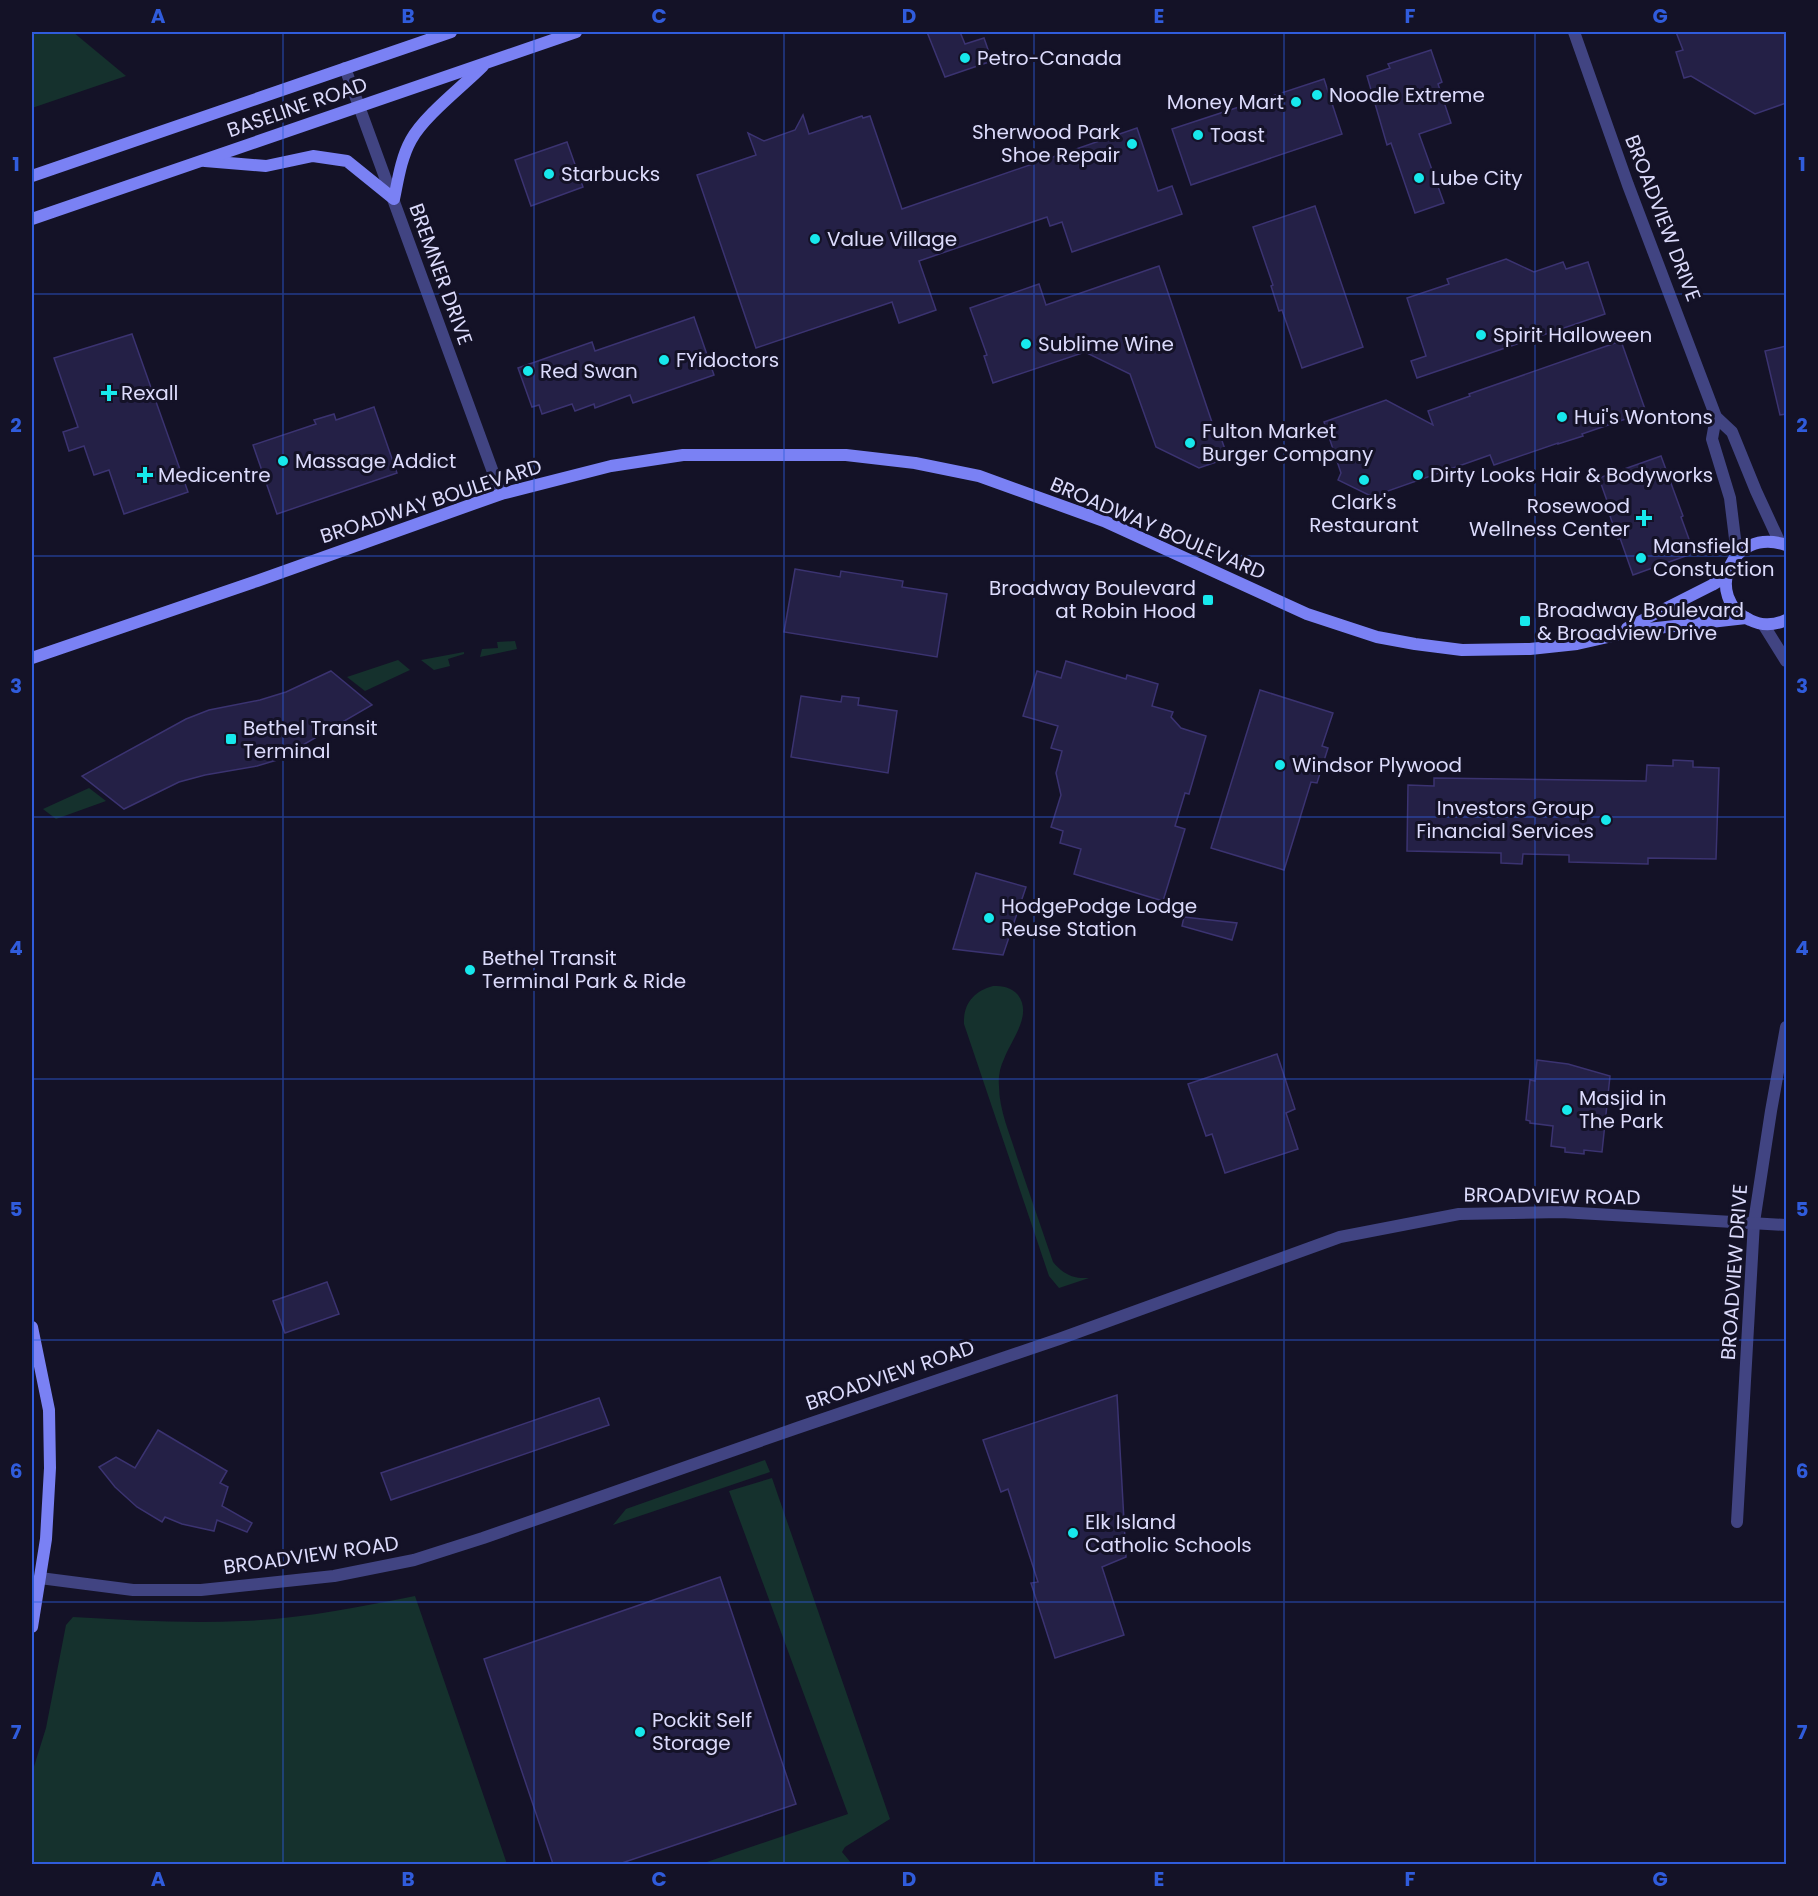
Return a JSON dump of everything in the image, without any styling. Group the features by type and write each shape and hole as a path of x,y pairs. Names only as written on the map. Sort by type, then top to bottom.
{"street":[{"name":"BASELINE ROAD","path":"32,176 451,32"},
{"name":"BASELINE ROAD","path":"32,219 576,32"},
{"name":"BROADVIEW DRIVE","path":"1574,32 1628,185 1716,417 1732,432 1756,491 1783,544"},
{"path":"201,161 266,166 313,156 347,160 393,199 411,139 423,123 487,62"},
{"name":"BREMNER DRIVE","path":"345,68 501,494"},
{"name":"BROADVIEW DRIVE","path":"1716,417 1712,439 1730,498 1737,555"},
{"name":"BROADWAY BOULEVARD","path":"32,658 501,494 611,466 683,455 846,455 915,463 979,476 1081,512 1307,614 1377,637 1462,650 1530,649 1577,644 1670,626 1746,618"},
{"path":"1783,544 1761,541 1747,546 1731,563 1726,584 1732,604 1746,618 1763,624 1774,624 1786,620"},
{"name":"BROADWAY BOULEVARD","path":"1612,636 1727,576"},
{"path":"1763,624 1786,661"},
{"name":"BROADVIEW DRIVE","path":"1737,1522 1755,1222 1786,1027"},
{"name":"BROADVIEW ROAD","path":"40,1578 133,1590 201,1590 334,1576 414,1560 1059,1339 1352,1234 1459,1214 1561,1212 1786,1225"},
{"path":"32,1327 49,1410 49,1510 32,1628"}],"green space":[{"path":"32,32 73,32 126,76 32,108"},
{"path":"515,641 517,649 480,657 482,649 498,648 497,642"},
{"path":"464,652 464,654 448,659 450,666 434,670 421,660"},
{"path":"398,660 410,670 365,691 347,677"},
{"path":"89,788 106,801 56,819 43,809"},
{"path":"993,986 1013,990 1022,1003 1023,1011 1022,1019 999,1076 999,1095 1008,1131 1053,1262 1069,1275 1089,1278 1059,1288 1049,1276 964,1024 965,1010 971,999 980,991"},
{"path":"765,1460 770,1472 613,1525 626,1509"},
{"path":"772,1478 890,1819 845,1847 842,1852 852,1864 701,1864 848,1814 729,1491"},
{"path":"415,1596 507,1864 32,1864 32,1773 46,1728 66,1625 73,1617 179,1622 265,1620 329,1612"}],"building":[{"name":"Petro-Canada","path":"927,32 960,32 965,44 984,38 992,61 945,77"},
{"path":"1676,32 1786,32 1786,103 1755,114 1691,76 1684,78 1676,52 1683,50"},
{"path":"1431,50 1442,82 1438,84 1451,123 1419,134 1444,203 1415,213 1391,143 1387,145 1367,76 1390,68 1388,64"},
{"path":"1324,79 1342,134 1191,185 1172,129"},
{"name":"Value Village","path":"803,115 809,134 862,116 863,118 870,116 902,209 1137,128 1158,191 1172,186 1182,214 1072,252 1062,222 1050,226 1047,217 919,261 936,310 899,323 892,302 756,348 697,175 756,155 748,133 764,141 795,130"},
{"name":"Starbucks","path":"567,142 583,187 531,206 515,160"},
{"path":"1315,206 1363,347 1302,368 1282,310 1279,311 1271,286 1273,285 1253,227"},
{"name":"Spirit Halloween","path":"1506,259 1534,272 1563,262 1566,269 1588,262 1605,314 1417,378 1411,361 1426,356 1407,298 1449,284 1447,279"},
{"path":"1159,266 1217,437 1220,435 1228,458 1199,468 1156,447 1130,374 1085,352 993,383 984,356 987,355 970,308 1039,284 1046,305"},
{"path":"694,317 714,375 633,403 630,395 595,408 594,404 575,411 572,404 542,414 539,405 532,407 518,368 592,342 595,351"},
{"name":"Rexall","path":"132,334 188,492 124,514 109,470 94,475 84,446 69,451 63,432 78,427 54,358"},
{"path":"1621,341 1646,412 1582,434 1583,436 1494,465 1490,455 1382,493 1379,500 1338,480 1341,473 1324,422 1386,400 1433,425 1428,411 1470,396 1469,394"},
{"path":"1786,346 1786,414 1780,415 1765,351"},
{"path":"374,407 397,473 277,514 253,445 316,424 314,420 334,414 336,420"},
{"path":"1661,456 1694,553 1633,575 1620,538 1618,539 1599,478"},
{"path":"795,569 840,577 841,571 903,581 902,587 947,594 937,657 784,632"},
{"path":"1066,661 1126,679 1127,675 1158,684 1152,706 1173,712 1171,717 1181,728 1206,736 1189,794 1185,793 1175,826 1185,829 1163,901 1074,874 1081,849 1060,843 1063,831 1051,827 1061,795 1056,773 1062,751 1051,748 1058,726 1023,716 1037,671 1061,678"},
{"name":"Bethel Transit Terminal","path":"331,671 372,705 277,760 179,782 124,809 82,776 186,719 209,710 260,700 286,692"},
{"name":"Windsor Plywood","path":"1260,690 1333,713 1322,746 1328,748 1317,783 1311,782 1284,870 1211,848"},
{"path":"801,696 841,702 842,696 859,698 858,705 897,711 888,773 791,757"},
{"path":"1673,760 1693,761 1693,767 1719,768 1716,859 1648,858 1648,864 1569,862 1569,855 1523,854 1522,864 1501,863 1501,853 1407,851 1408,785 1434,786 1434,778 1646,781 1647,765 1673,766"},
{"name":"HodgePodge Lodge Reuse Station","path":"976,873 1026,887 1003,955 953,949"},
{"path":"1184,917 1237,923 1232,940 1182,926"},
{"path":"1277,1054 1295,1109 1286,1113 1298,1149 1225,1173 1212,1134 1206,1136 1188,1084"},
{"name":"Masjid in The Park","path":"1537,1060 1568,1064 1610,1076 1602,1152 1584,1150 1584,1154 1565,1152 1565,1148 1551,1146 1553,1126 1530,1123 1526,1120 1530,1080 1535,1081"},
{"path":"327,1282 339,1314 285,1333 273,1301"},
{"name":"Elk Island Catholic Schools","path":"1117,1395 1126,1557 1102,1567 1124,1635 1055,1658 1031,1583 1038,1582 1008,1489 1001,1492 983,1440"},
{"path":"599,1398 609,1425 391,1500 381,1473"},
{"path":"158,1430 227,1471 220,1483 228,1487 222,1506 252,1523 247,1532 217,1520 214,1531 182,1524 165,1517 162,1522 137,1507 115,1487 99,1467 116,1457 135,1468"},
{"name":"Pockit Self Storage","path":"720,1577 796,1804 619,1864 553,1864 484,1659"}],"place":[{"name":"Petro-Canada","path":"965,58"},
{"name":"Noodle Extreme","path":"1317,95"},
{"name":"Money Mart","path":"1296,102"},
{"name":"Toast","path":"1198,135"},
{"name":"Sherwood Park Shoe Repair","path":"1132,144"},
{"name":"Starbucks","path":"549,174"},
{"name":"Lube City","path":"1419,178"},
{"name":"Value Village","path":"815,239"},
{"name":"Spirit Halloween","path":"1481,335"},
{"name":"Sublime Wine","path":"1026,344"},
{"name":"FYidoctors","path":"664,360"},
{"name":"Red Swan","path":"528,371"},
{"name":"Rexall","path":"109,393"},
{"name":"Hui's Wontons","path":"1562,417"},
{"name":"Fulton Market Burger Company","path":"1190,443"},
{"name":"Massage Addict","path":"283,461"},
{"name":"Medicentre","path":"145,475"},
{"name":"Dirty Looks Hair & Bodyworks","path":"1418,475"},
{"name":"Clark's Restaurant","path":"1364,480"},
{"name":"Rosewood Wellness Center","path":"1644,518"},
{"name":"Mansfield Constuction","path":"1641,558"},
{"name":"Broadway Boulevard at Robin Hood","path":"1208,600"},
{"name":"Broadway Boulevard & Broadview Drive","path":"1525,621"},
{"name":"Bethel Transit Terminal","path":"231,739"},
{"name":"Windsor Plywood","path":"1280,765"},
{"name":"Investors Group Financial Services","path":"1606,820"},
{"name":"HodgePodge Lodge Reuse Station","path":"989,918"},
{"name":"Bethel Transit Terminal Park & Ride","path":"470,970"},
{"name":"Masjid in The Park","path":"1567,1110"},
{"name":"Elk Island Catholic Schools","path":"1073,1533"},
{"name":"Pockit Self Storage","path":"640,1732"}]}
